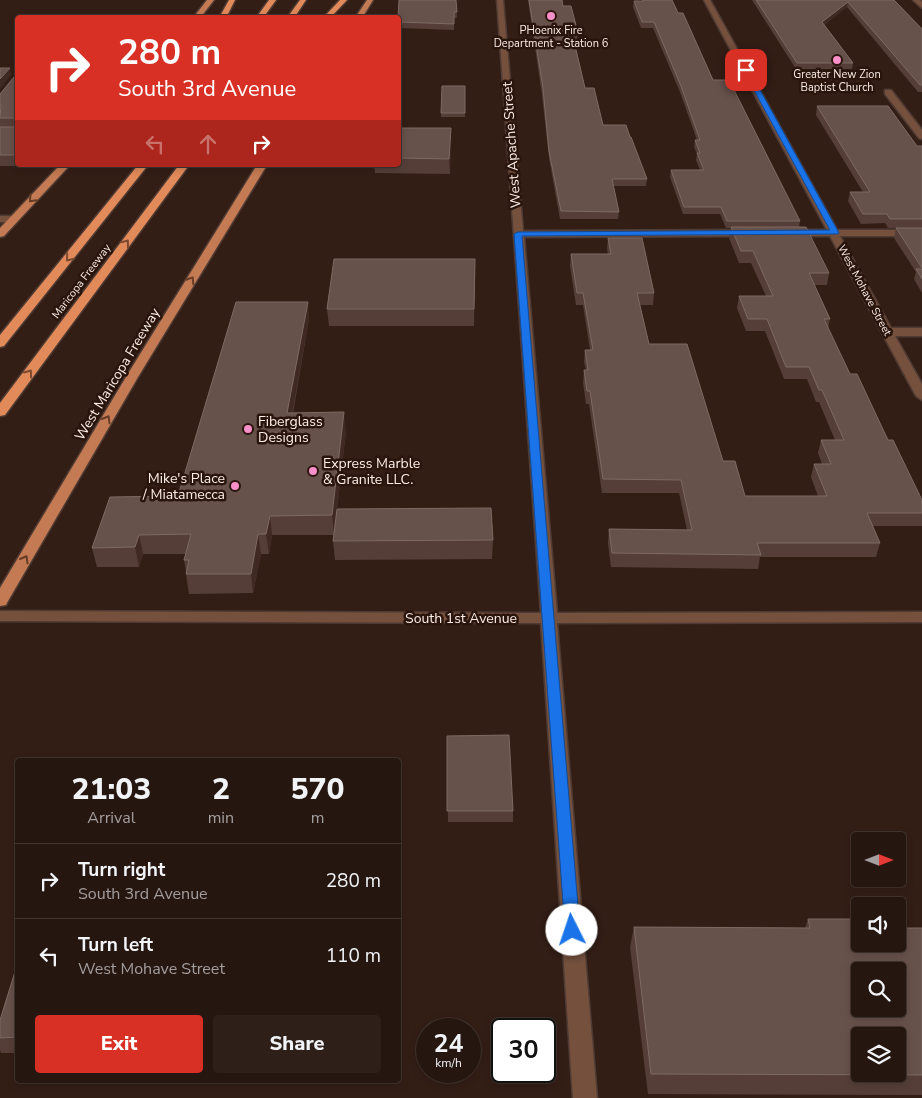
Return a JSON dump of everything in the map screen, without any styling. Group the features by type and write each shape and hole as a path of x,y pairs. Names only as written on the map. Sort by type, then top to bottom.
{"highway":[{"path":"224,15 232,0"},
{"path":"262,15 274,0"},
{"path":"292,15 303,0"},
{"path":"329,15 344,0"},
{"name":"Maricopa Freeway","path":"0,343 141,167"},
{"name":"Maricopa Freeway","path":"0,412 183,167"}],"main road":[{"path":"198,15 211,0"},
{"path":"360,15 370,0"},
{"path":"0,234 63,167"},
{"name":"West Maricopa Freeway","path":"0,601 132,377 261,167"}],"street":[{"name":"West Apache Street","path":"500,0 550,618 585,1098"},
{"name":"West Mohave Street","path":"707,0 922,396"},
{"path":"916,0 922,6"},
{"path":"888,92 922,136"},
{"path":"0,219 14,218"},
{"path":"779,233 922,232"},
{"path":"518,234 760,233"},
{"path":"888,332 922,332"},
{"name":"South 1st Avenue","path":"0,616 922,617"}],"building":[{"path":"399,0 456,0 457,12 454,12 454,24 401,22 401,15 398,15"},
{"path":"529,0 562,0 563,6 571,6 578,33 572,33 585,88 594,88 603,125 626,125 647,179 612,179 619,212 561,211 549,151 543,88"},
{"path":"672,0 678,13 683,13 713,80 726,80 729,88 733,88 800,221 727,221 721,207 684,207 671,170 704,170 697,153 700,153 695,140 700,140 681,86 654,22 642,22 634,1"},
{"path":"756,0 894,0 922,29 922,85 848,2 822,22 853,63 797,63"},
{"path":"0,68 10,68 0,79"},
{"path":"15,77 15,118 0,118 0,94"},
{"path":"442,86 465,86 465,113 441,113"},
{"path":"817,106 888,106 917,146 922,146 922,219 890,219 887,214 863,214 850,192 870,192"},
{"path":"0,127 15,127 15,155 0,155"},
{"path":"401,128 451,128 449,159 401,158"},
{"path":"731,227 806,227 829,273 809,273 830,319 824,319 850,374 857,374 888,440 893,440 922,500 922,513 867,513 880,543 757,543 761,555 612,553 609,529 692,530 681,480 603,479 590,391 587,391 584,370 588,370 585,350 593,350 583,293 577,293 571,254 611,254 608,238 642,238 654,293 637,293 649,344 687,344 723,461 735,461 745,496 827,496 814,464 831,464 821,440 844,440 822,390 819,390 809,367 786,367 767,319 748,319 739,296 773,296 753,251 741,251"},
{"path":"896,228 922,228 922,268"},
{"path":"334,259 475,259 474,309 327,309"},
{"path":"916,269 922,269 922,279"},
{"path":"236,302 308,302 287,413 344,412 332,515 270,516 266,534 258,534 251,574 186,574 189,560 184,560 191,534 139,535 135,547 92,548 110,497 178,496"},
{"path":"491,508 493,540 333,541 337,509"},
{"path":"509,735 513,811 447,811 447,736"},
{"path":"808,919 851,919 851,952 906,952 906,928 922,928 922,1075 906,1075 906,1027 851,1027 851,1075 651,1074 634,927 810,928"},
{"path":"15,972 15,1037 0,1038 0,1020"}],"place":[{"name":"PHoenix Fire Department - Station 6","path":"551,16"},
{"name":"Greater New Zion Baptist Church","path":"837,60"},
{"name":"Fiberglass Designs","path":"248,429"},
{"name":"Express Marble & Granite LLC.","path":"313,471"},
{"name":"Mike's Place / Miatamecca","path":"235,486"}],"route":[{"path":"572,930 550,618 545,580 518,234 835,233 746,70"}]}
